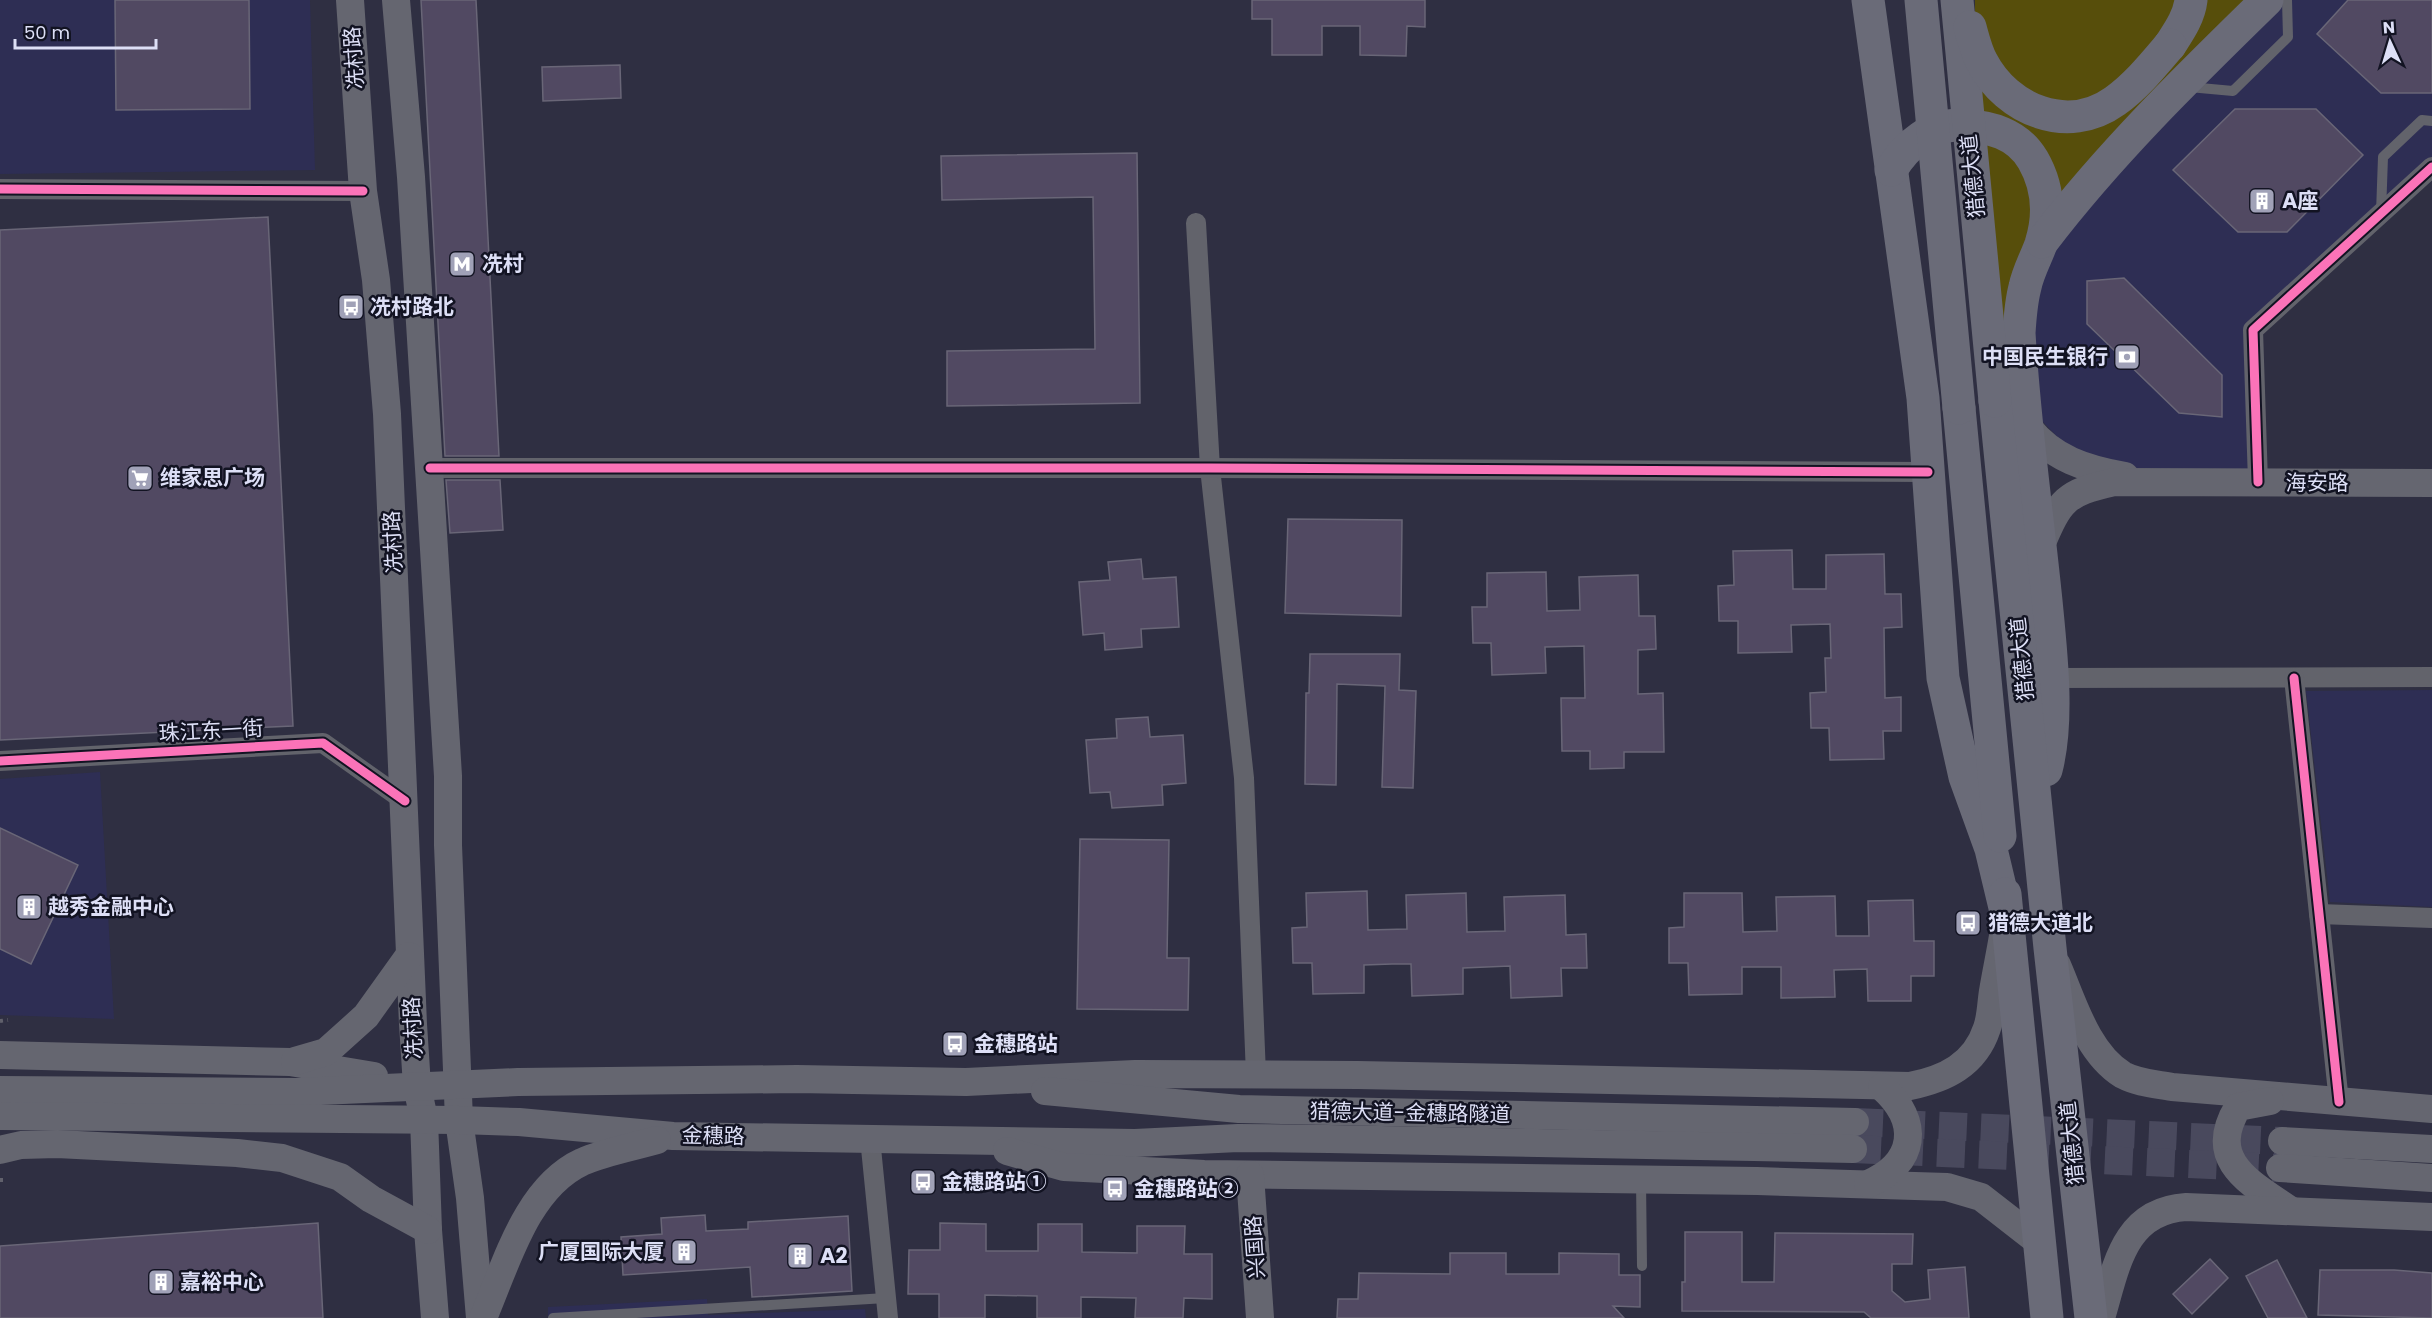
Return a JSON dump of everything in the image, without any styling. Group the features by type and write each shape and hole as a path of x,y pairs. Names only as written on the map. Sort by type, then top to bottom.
{"highway":[{"path":"1868,0 1923,398 1943,678 1965,777 1991,849 2007,916"},
{"name":"猎德大道","path":"1921,0 2007,916 2048,1318"},
{"name":"猎德大道","path":"1958,0 1995,401 2050,948 2091,1318"},
{"path":"1965,0 1970,27 1981,61 2008,97 2029,109 2051,116 2071,118 2091,113 2114,102 2152,66 2182,27 2190,10 2191,0"},
{"path":"2041,243 2076,198 2179,86 2267,0"},
{"path":"1891,170 1900,154 1921,136 1957,125 1987,127 2019,142 2029,154 2044,184 2047,210 2041,243 2025,286 2020,316 2021,360 2041,545 2051,678 2049,757 2036,809"}],"main road":[{"name":"冼村路","path":"350,0 363,191 376,280 387,414 405,801 409,956 417,1086 424,1119"},
{"name":"冼村路","path":"396,0 411,177 448,776 448,845 459,1120"},
{"path":"2028,427 2039,440 2060,456 2090,470 2166,482"},
{"path":"2041,545 2055,515 2071,495 2114,482 2166,482"},
{"name":"海安路","path":"2166,482 2432,483"},
{"path":"0,1090 281,1092 459,1084 651,1080 966,1082 1104,1075 1256,1075 1910,1086 1951,1074 1968,1061 1980,1046 1988,1027 2007,916"},
{"path":"2050,948 2091,1040 2106,1062 2124,1075 2141,1082 2172,1087 2432,1109"},
{"path":"290,1062 326,1052 366,1016 409,956"},
{"path":"0,1054 290,1062 417,1086"},
{"name":"猎德大道-金穗路隧道","path":"966,1082 1076,1095 1249,1109 1854,1135 1238,1138 1135,1143 967,1140"},
{"path":"1868,1184 1884,1177 1895,1168 1903,1158 1908,1142 1908,1129 1903,1112 1893,1097 1882,1087"},
{"path":"2290,1097 2238,1107 2228,1122 2227,1144 2234,1167 2249,1182 2290,1210"},
{"name":"金穗路","path":"0,1116 424,1119 519,1122 673,1136 967,1140"},
{"path":"424,1119 428,1230 435,1318"},
{"path":"459,1120 470,1198 482,1318"},
{"path":"482,1318 528,1213 552,1182 582,1162 673,1136"},
{"path":"967,1140 1064,1167 1250,1175 1641,1179 1947,1187 1981,1197 2040,1243"},
{"path":"0,1150 21,1145 57,1144 237,1153 282,1158 340,1177 371,1199 428,1230"},
{"path":"2432,1149 2281,1154 2432,1178"},
{"name":"兴国路","path":"1250,1175 1260,1318"},
{"path":"2101,1318 2126,1245 2134,1230 2158,1212 2186,1207 2432,1217"}],"street":[{"path":"2258,482 2253,330 2432,167"},
{"path":"0,189 363,191"},
{"path":"1197,223 1210,468 1244,778 1256,1075"},
{"path":"430,468 1210,468 1928,472"},
{"path":"2051,678 2432,677"},
{"path":"2294,678 2339,1102"},
{"name":"珠江东一街","path":"0,761 323,743 405,801"},
{"path":"2319,914 2432,918"},
{"path":"870,1138 888,1318"}],"lane":[{"path":"2179,86 2233,91 2288,37 2287,0"},
{"path":"2381,214 2383,157 2422,120 2432,121"},
{"path":"1641,1179 1642,1266"},
{"path":"553,1318 886,1298"}],"path":[{"path":"0,1021 8,1020"}],"shaded area":[{"path":"0,0 310,0 315,170 0,174"},
{"path":"1975,0 2252,0 2069,195 1999,355 1974,75"},
{"path":"2283,0 2432,0 2432,157 2246,325 2249,472 2132,468 2070,450 2042,421 2030,334 2047,249"},
{"path":"2432,690 2432,907 2330,902 2306,691"},
{"path":"100,772 114,1019 0,1015 0,779"},
{"path":"707,1299 708,1315 865,1309 866,1318 548,1318 548,1307"}],"building":[{"path":"115,0 249,0 250,109 116,110"},
{"name":"冼村","path":"421,0 476,0 499,456 445,456"},
{"path":"1252,0 1425,0 1425,27 1407,26 1406,56 1360,55 1360,26 1322,26 1322,55 1272,55 1272,19 1252,19"},
{"path":"2348,0 2432,0 2432,93 2381,93 2317,34"},
{"path":"620,65 621,98 543,101 542,67"},
{"name":"A座","path":"2235,109 2316,109 2363,155 2287,232 2238,232 2173,170"},
{"path":"1137,153 1140,403 947,406 947,351 1095,349 1093,197 942,200 941,156"},
{"name":"维家思广场","path":"268,217 293,726 0,740 0,230"},
{"path":"2124,278 2222,375 2222,417 2179,413 2087,324 2087,281"},
{"path":"446,480 500,480 503,530 450,533"},
{"path":"1288,519 1402,520 1401,616 1285,613"},
{"path":"1792,550 1793,589 1826,589 1826,555 1884,554 1885,594 1901,594 1902,627 1884,628 1885,698 1901,697 1901,731 1883,731 1884,759 1830,760 1829,728 1811,728 1810,693 1826,692 1825,658 1831,658 1830,624 1791,625 1792,652 1738,653 1738,621 1719,621 1718,586 1734,585 1733,551"},
{"path":"1141,559 1143,579 1176,577 1179,627 1141,629 1142,647 1105,650 1104,633 1083,635 1079,582 1110,580 1108,562"},
{"path":"1546,572 1547,611 1580,610 1579,577 1638,575 1639,616 1655,616 1656,649 1638,650 1638,694 1663,693 1664,752 1624,752 1624,768 1590,769 1590,751 1562,751 1561,698 1585,698 1584,646 1545,647 1546,673 1492,675 1491,643 1473,643 1472,607 1487,607 1487,573"},
{"path":"1310,654 1400,654 1399,690 1416,691 1413,788 1382,787 1385,686 1337,684 1336,785 1305,784 1306,693 1309,693"},
{"path":"1148,717 1150,737 1183,735 1186,783 1162,785 1163,805 1112,808 1110,792 1090,793 1086,740 1117,738 1116,719"},
{"name":"越秀金融中心","path":"0,828 78,865 31,964 0,949"},
{"path":"1080,839 1169,840 1167,958 1189,958 1188,1010 1077,1009"},
{"path":"1367,891 1368,930 1407,929 1406,895 1466,893 1467,932 1505,931 1504,897 1565,895 1566,935 1586,934 1587,968 1561,968 1562,996 1511,998 1510,966 1463,968 1463,994 1412,996 1411,964 1364,965 1364,993 1313,994 1312,963 1293,963 1292,928 1307,927 1306,893"},
{"path":"1684,893 1742,893 1743,932 1777,931 1776,897 1835,896 1836,936 1869,936 1868,901 1913,900 1914,941 1934,941 1934,976 1911,976 1911,1001 1868,1001 1867,969 1834,970 1835,997 1781,998 1781,967 1742,967 1742,994 1689,995 1688,963 1669,963 1669,928 1684,927"},
{"path":"705,1215 706,1231 748,1229 748,1222 848,1216 852,1291 752,1297 750,1267 623,1275 621,1237 662,1234 661,1218"},
{"name":"嘉裕中心","path":"318,1223 323,1318 0,1318 0,1246"},
{"path":"940,1223 986,1224 986,1251 1038,1251 1038,1224 1082,1224 1082,1252 1137,1253 1137,1226 1185,1226 1184,1254 1212,1254 1212,1299 1184,1298 1183,1318 1135,1318 1136,1298 1081,1297 1081,1318 1037,1318 1037,1296 985,1295 985,1318 939,1318 939,1294 908,1294 909,1250 940,1250"},
{"path":"1685,1232 1742,1232 1742,1282 1774,1282 1775,1233 1913,1234 1912,1264 1892,1264 1892,1291 1905,1302 1930,1299 1928,1270 1965,1267 1969,1318 1871,1318 1864,1312 1682,1311 1682,1282 1685,1282"},
{"path":"1450,1253 1506,1253 1506,1274 1559,1274 1559,1253 1619,1254 1619,1275 1640,1275 1640,1307 1613,1306 1624,1318 1337,1318 1338,1299 1358,1299 1359,1273 1450,1274"},
{"path":"2210,1259 2228,1278 2192,1314 2173,1294"},
{"path":"2277,1260 2307,1318 2268,1318 2246,1276"},
{"path":"2320,1270 2394,1270 2432,1273 2432,1318 2318,1315"}],"tunnel":[{"path":"1855,1122 2282,1141"},
{"path":"1853,1149 2280,1168"}],"cycle path":[{"path":"2258,482 2253,330 2432,167"},
{"path":"0,189 363,191"},
{"path":"430,468 1210,468 1928,472"},
{"path":"2294,678 2339,1102"},
{"path":"0,761 323,743 405,801"}],"place":[{"name":"A座","path":"2262,201"},
{"name":"冼村","path":"462,264"},
{"name":"冼村路北","path":"351,307"},
{"name":"中国民生银行","path":"2127,357"},
{"name":"维家思广场","path":"140,478"},
{"name":"越秀金融中心","path":"29,907"},
{"name":"猎德大道北","path":"1968,923"},
{"name":"金穗路站","path":"955,1044"},
{"name":"金穗路站①","path":"923,1182"},
{"name":"金穗路站②","path":"1115,1189"},
{"name":"广厦国际大厦","path":"684,1252"},
{"name":"A2","path":"800,1256"},
{"name":"嘉裕中心","path":"161,1282"}]}
